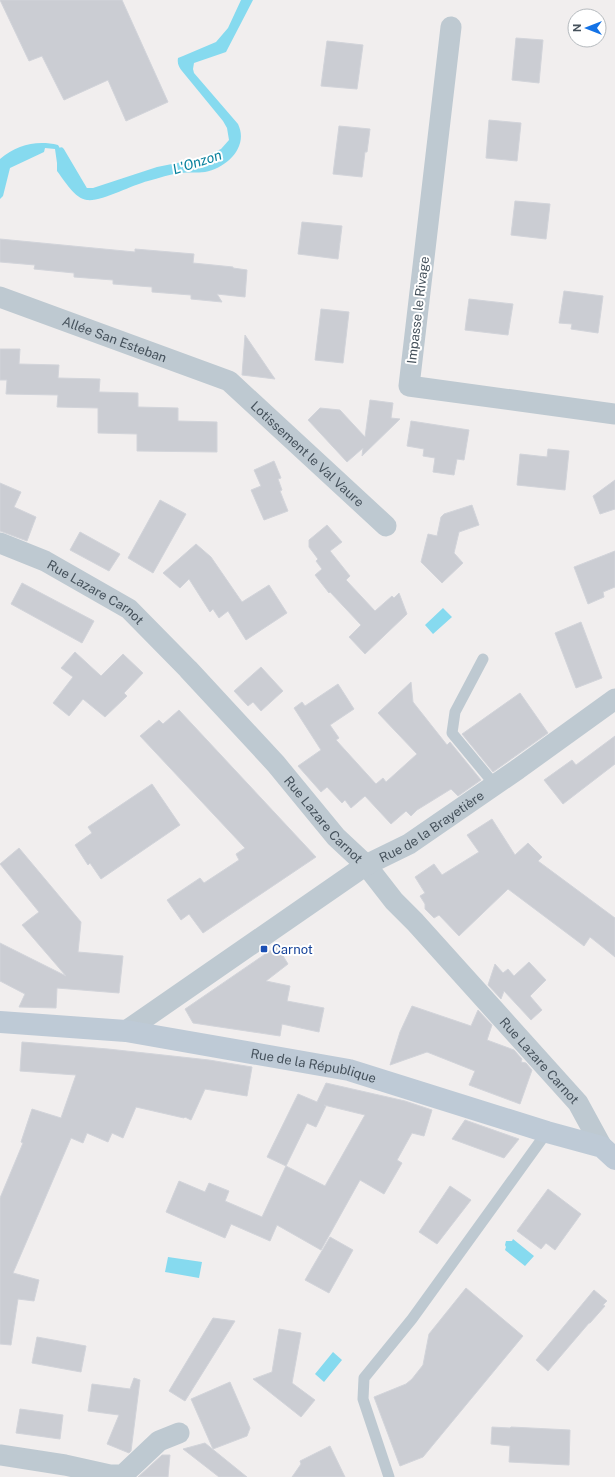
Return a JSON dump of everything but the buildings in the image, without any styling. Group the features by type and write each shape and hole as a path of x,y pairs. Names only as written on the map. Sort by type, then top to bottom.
{"main road":[{"name":"Rue de la République","path":"0,1022 126,1031 349,1070 547,1132 608,1153"}],"street":[{"name":"Impasse le Rivage","path":"451,27 409,386 615,414"},
{"name":"Allée San Esteban","path":"0,297 229,381"},
{"name":"Lotissement le Val Vaure","path":"229,381 386,526"},
{"name":"Rue Lazare Carnot","path":"0,543 45,561 129,609 188,669 276,764 336,837 366,865 394,901 431,939 578,1104 608,1153"},
{"name":"Rue de la Brayetière","path":"126,1031 366,865 409,844 495,785 615,699"},
{"path":"0,1455 110,1475 123,1475 159,1441 179,1433"}],"lane":[{"path":"483,659 455,712 452,733 495,785"},
{"path":"389,1477 363,1398 364,1378 412,1319 547,1132"}],"water":[{"path":"241,0 253,0 226,52 194,63 193,69 194,73 238,124 241,133 241,141 234,155 228,161 213,170 169,175 141,183 117,193 93,200 87,200 74,193 57,171 55,149 45,148 44,152 10,168 3,196 0,199 0,159 13,150 27,145 42,143 58,145 72,172 82,186 86,188 93,188 157,167 202,158 221,149 229,140 227,128 223,121 181,70 178,64 178,58 216,42 228,28"},
{"path":"443,608 452,617 433,634 425,625"},
{"path":"513,1239 534,1256 525,1266 505,1250 506,1241 512,1241"},
{"path":"168,1257 202,1262 199,1278 165,1272"},
{"path":"333,1352 342,1360 324,1382 315,1374"}],"waterway":[{"name":"L'Onzon","path":"61,151 84,190"}],"place":[{"name":"Carnot","path":"264,949"}]}
